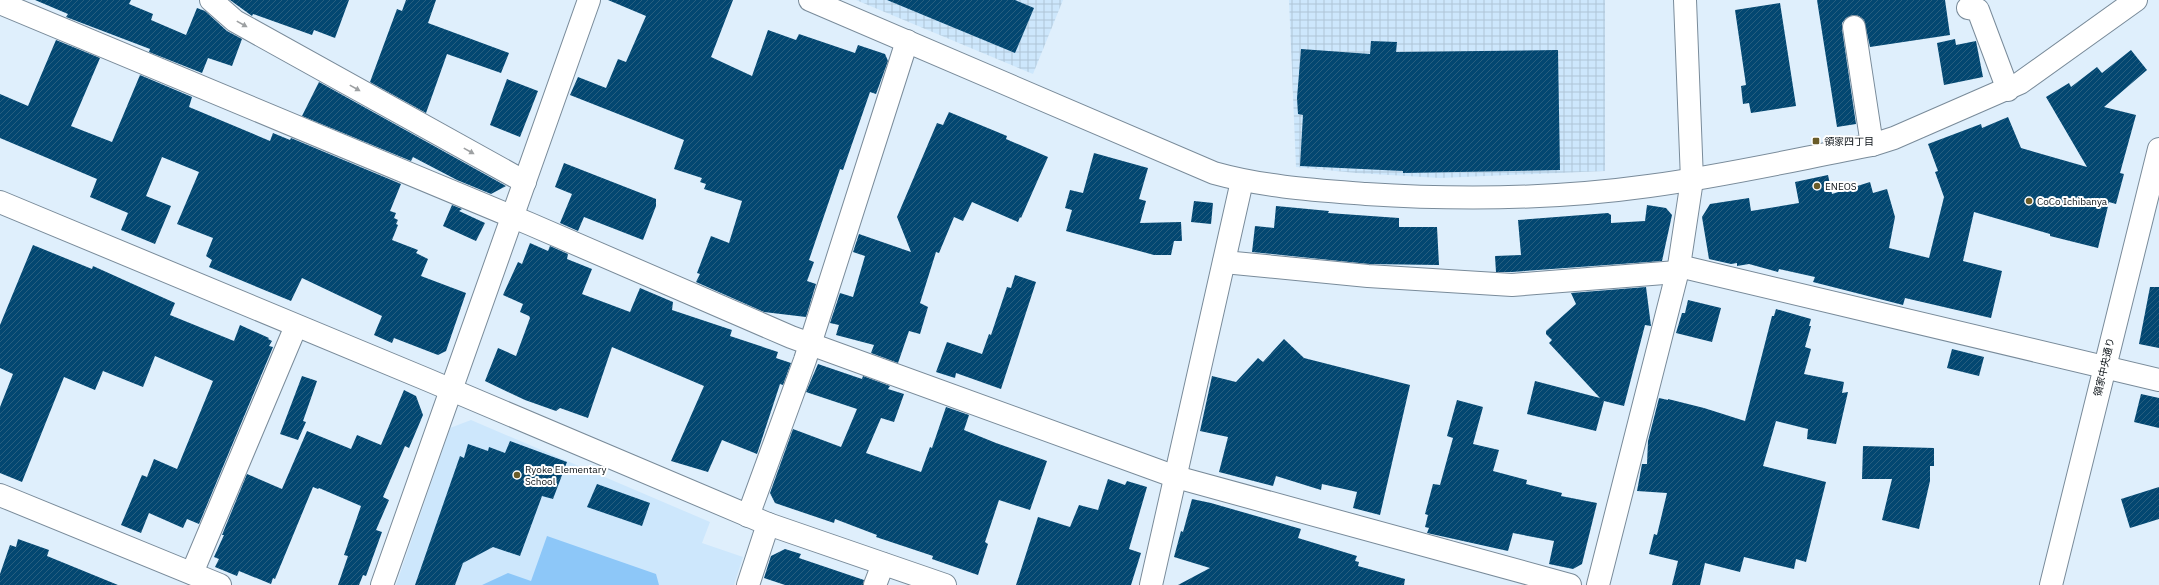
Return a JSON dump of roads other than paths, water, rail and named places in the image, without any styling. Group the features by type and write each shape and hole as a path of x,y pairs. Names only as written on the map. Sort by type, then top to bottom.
{"street":[{"path":"211,0 235,20 525,182"},
{"path":"382,585 450,389 513,217 589,0"},
{"path":"810,0 1214,173 1242,181 1288,188 1418,198 1483,198 1561,194 1647,187 1692,180 1872,145 1894,138 2008,90 2046,66 2136,0"},
{"path":"1598,585 1678,269 1692,180 1685,0"},
{"path":"0,3 513,217 809,343 1176,477 1570,585"},
{"path":"1968,8 1978,10 2008,90"},
{"path":"1854,28 1872,145"},
{"path":"748,516 809,343 907,41"},
{"name":"領家中央通り","path":"2051,585 2159,149"},
{"path":"1151,585 1242,181"},
{"path":"0,202 450,389 748,516 945,585"},
{"path":"1224,262 1368,276 1512,285 1678,269 2159,380"},
{"path":"192,573 296,326"},
{"path":"0,495 220,585"},
{"path":"748,585 768,524"},
{"path":"875,585 883,564"}],"place":[{"name":"領家四丁目","path":"1816,141"},
{"name":"ENEOS","path":"1817,186"},
{"name":"CoCo Ichibanya","path":"2029,201"},
{"name":"Ryoke Elementary School","path":"517,475"}]}
